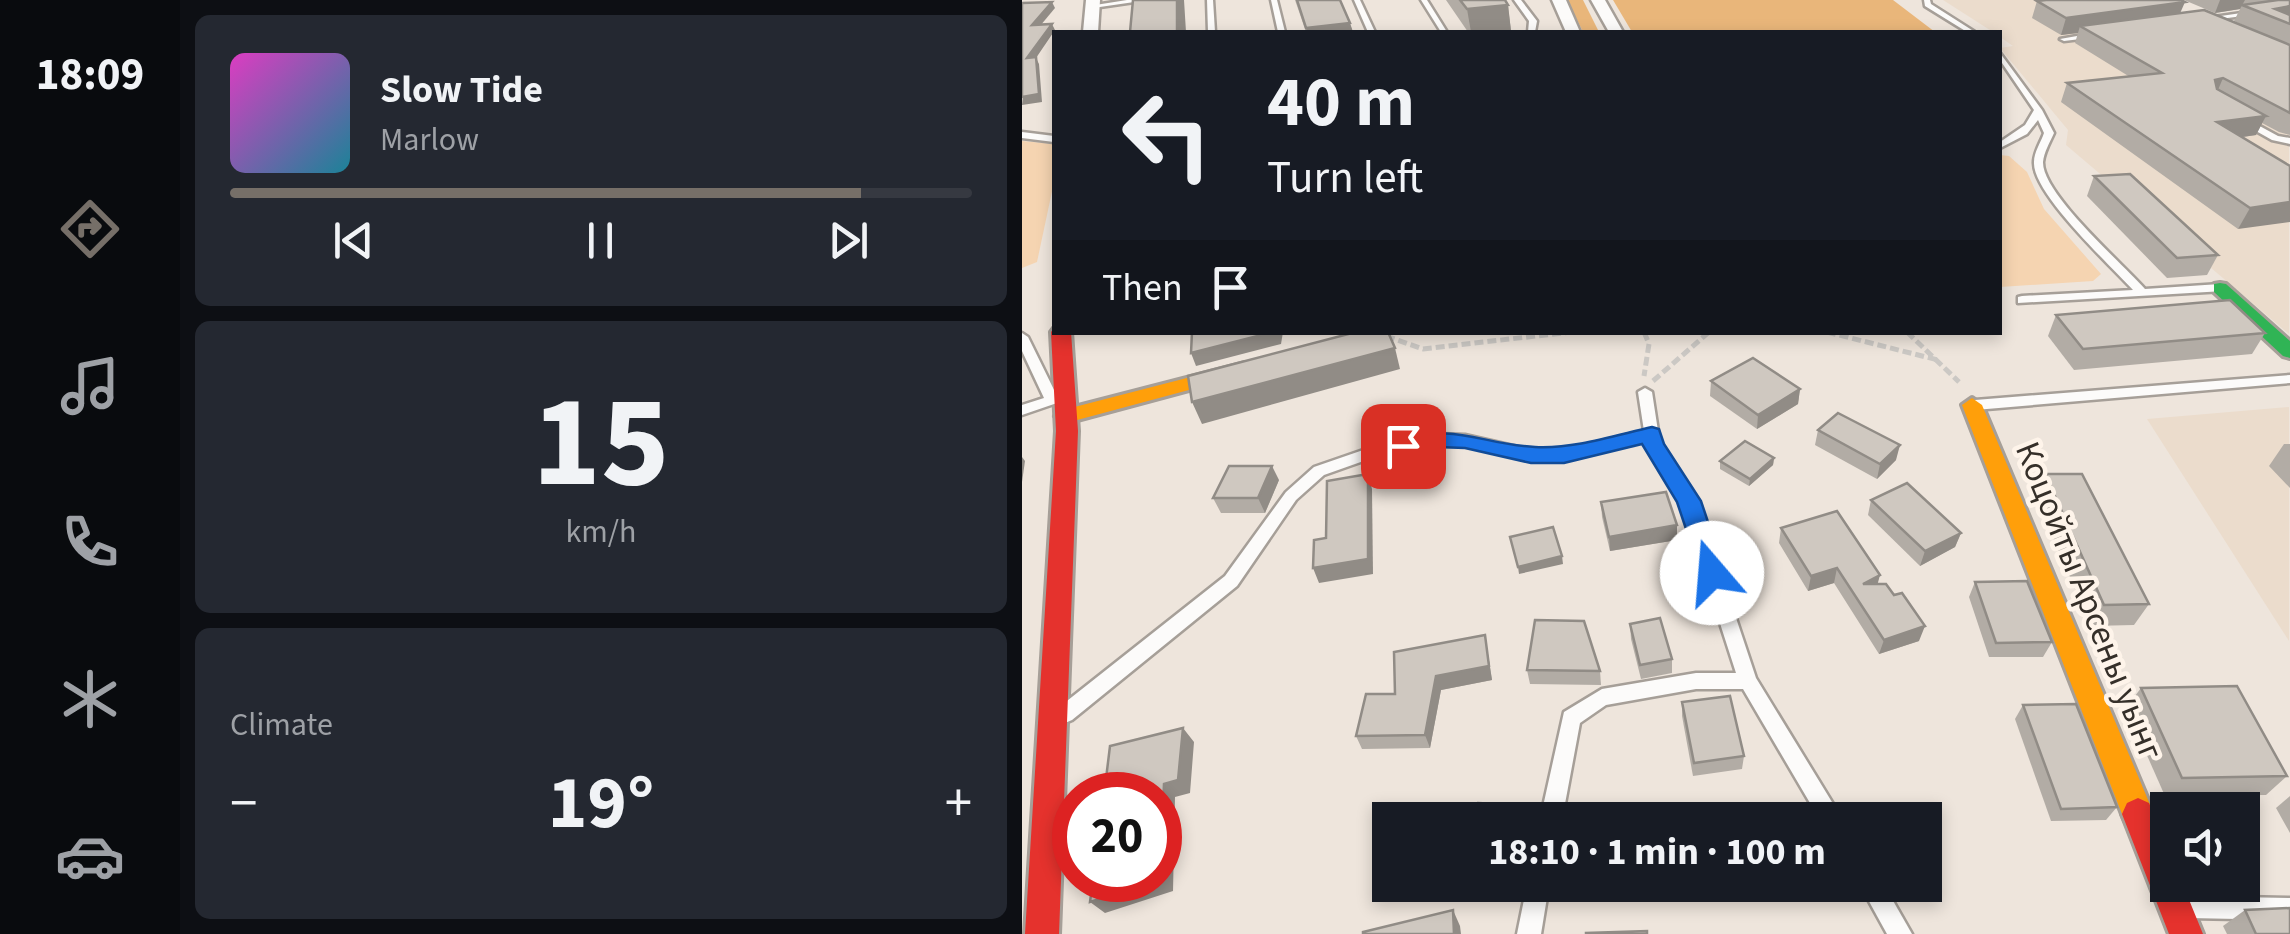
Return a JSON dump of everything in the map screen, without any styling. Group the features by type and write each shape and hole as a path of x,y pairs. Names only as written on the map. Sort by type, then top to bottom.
{"street":[{"path":"1559,0 1572,30"},
{"path":"1598,0 1615,30"},
{"path":"1091,30 1093,3"},
{"path":"2193,19 2237,36"},
{"path":"2220,288 2290,352"},
{"path":"1042,934 1054,722 1048,696 1062,416 1061,335"},
{"path":"1062,416 1276,361"},
{"name":"Коцойты Арсены уынг","path":"1972,405 2186,934"}],"lane":[{"path":"1093,3 1145,0"},
{"path":"1210,0 1212,30"},
{"path":"1274,0 1282,30"},
{"path":"1357,0 1371,30"},
{"path":"1424,0 1443,30"},
{"path":"1516,0 1533,21 1532,30"},
{"path":"1924,2 1968,30"},
{"path":"2193,19 2290,8"},
{"path":"2064,39 2099,34"},
{"path":"2002,58 2050,133 2039,154 2042,178 2140,290"},
{"path":"2002,144 2022,133 2036,119 2038,110"},
{"path":"2229,112 2275,138 2290,141"},
{"path":"1022,135 1052,139"},
{"path":"2022,300 2220,288"},
{"path":"1022,336 1062,416"},
{"path":"1972,405 2290,379"},
{"path":"1644,392 1653,444 1689,501 1748,681 1821,802"},
{"path":"1022,410 1062,416"},
{"path":"1054,722 1106,685 1231,581 1291,496 1319,471 1369,454 1437,439 1465,440 1531,455 1564,455 1652,434"},
{"path":"1555,802 1571,718 1602,697 1696,681 1748,681"},
{"path":"1529,934 1535,902"},
{"path":"1881,902 1900,934"},
{"path":"2175,906 2290,910"}],"path":[{"path":"1371,336 1383,335 1424,349 1545,335"},
{"path":"1644,392 1649,344 1645,335"},
{"path":"1644,392 1659,373 1705,335"},
{"path":"1839,335 1938,360"},
{"path":"1910,335 1955,374 1972,405"}],"shaded area":[{"path":"1613,0 1893,0 1932,30 1631,30"},
{"path":"1943,0 2134,0 2289,73 2289,334 2066,145 2068,130 2002,50 2013,46 2002,38 2002,30 1990,30"},
{"path":"1022,141 1052,144 1052,191 1037,262 1022,268"},
{"path":"2002,155 2009,156 2027,172 2044,209 2101,274 2093,281 2002,287"},
{"path":"2289,407 2289,641 2147,419"}],"building":[{"path":"1133,0 1177,0 1177,30 1130,30"},
{"path":"1297,0 1340,0 1350,23 1306,28"},
{"path":"1460,0 1505,0 1508,5 1467,9"},
{"path":"2290,0 2290,6 2275,9 2290,15 2290,24 2242,5"},
{"path":"2037,1 2185,2 2066,18"},
{"path":"1052,2 1032,25 1052,24 1027,58 1036,57 1039,94 1022,97 1022,3"},
{"path":"2204,10 2290,45 2290,113 2223,78 2215,80 2217,89 2266,116 2217,122 2290,166 2290,202 2250,208 2067,83 2162,73 2080,26"},
{"path":"2130,174 2218,255 2177,258 2094,176"},
{"path":"2230,300 2265,333 2083,349 2056,315"},
{"path":"1192,335 1261,335 1191,353"},
{"path":"1345,335 1389,335 1395,348 1192,402 1188,376"},
{"path":"1753,358 1800,389 1758,415 1711,381"},
{"path":"1838,413 1900,445 1880,464 1818,430"},
{"path":"1745,441 1774,458 1750,479 1720,461"},
{"path":"1229,466 1272,466 1258,498 1213,498"},
{"path":"1368,474 1368,559 1313,568 1314,540 1326,538 1327,481"},
{"path":"2045,474 2082,474 2149,604 2104,605"},
{"path":"1907,483 1961,533 1925,551 1871,500"},
{"path":"1666,492 1677,525 1609,537 1601,502"},
{"path":"1837,511 1880,575 1863,584 1886,584 1894,595 1902,593 1925,626 1884,640 1837,568 1811,576 1781,528"},
{"path":"1553,527 1562,556 1518,567 1510,537"},
{"path":"2027,581 2052,642 1996,643 1975,582"},
{"path":"1660,618 1672,659 1640,665 1630,624"},
{"path":"1535,620 1584,621 1600,671 1527,670"},
{"path":"1485,635 1489,666 1436,676 1425,735 1356,736 1366,694 1395,694 1394,652"},
{"path":"2237,686 2287,776 2182,778 2141,688"},
{"path":"1730,696 1744,756 1694,763 1682,702"},
{"path":"2076,704 2117,807 2061,809 2023,705"},
{"path":"1183,728 1179,772 1107,772 1110,746"},
{"path":"2290,908 2290,934 2256,934 2245,910"},
{"path":"1453,910 1454,934 1363,934 1363,932"},
{"path":"1586,933 1647,934 1586,934"}],"waterway":[{"path":"1575,0 1590,30"}],"traffic: fast":[{"path":"2220,288 2290,352"}],"traffic: slow":[{"path":"1066,416 1245,369"},
{"path":"1972,405 2138,814"}],"traffic: jam":[{"path":"1042,934 1067,431 1061,335"},
{"path":"2138,814 2186,934"}],"route":[{"path":"1403,446 1437,439 1465,440 1531,455 1564,455 1652,434 1653,444 1689,501 1712,573"}]}
